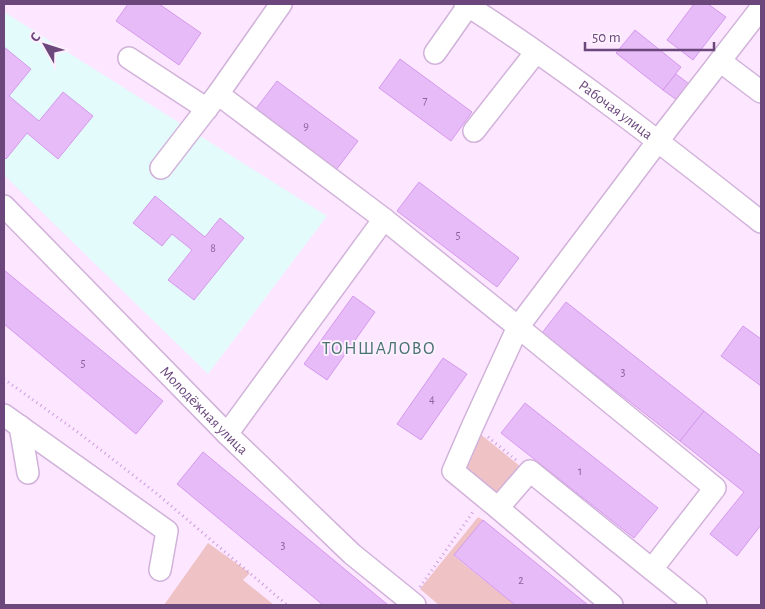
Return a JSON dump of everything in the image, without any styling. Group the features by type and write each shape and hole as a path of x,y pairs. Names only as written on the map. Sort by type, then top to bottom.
{"street":[{"path":"161,168 212,102 281,4"},
{"path":"435,53 466,5"},
{"name":"Рабочая улица","path":"466,5 536,52 658,141 761,222"},
{"path":"612,605 454,471 518,327 761,8"},
{"path":"474,131 536,52"},
{"path":"129,58 212,102 384,219 715,488 652,569"},
{"path":"720,61 761,92"},
{"name":"Молодёжная улица","path":"5,210 227,434 352,554 413,603"},
{"path":"227,434 384,219"},
{"path":"12,420 28,473"},
{"path":"12,420 167,531 160,570"},
{"path":"491,503 530,471 696,605"}],"path":[{"path":"4,379 78,433 156,494 287,605"},
{"path":"473,425 530,471"},
{"path":"413,603 491,503"}],"shaded area":[{"path":"4,12 327,216 208,374 4,175"},
{"path":"474,429 526,471 497,505 456,470"},
{"path":"478,517 483,520 454,556 515,605 439,605 420,589"},
{"path":"208,543 250,573 243,580 274,605 164,605"}],"building":[{"path":"128,4 159,4 201,33 179,65 116,21"},
{"path":"694,4 708,4 726,17 693,60 667,40"},
{"path":"635,30 681,67 663,90 616,53"},
{"path":"4,47 31,69 9,96 39,121 63,92 93,116 58,159 27,133 6,159 4,157"},
{"path":"400,59 472,112 451,141 379,88"},
{"path":"676,74 693,87 681,103 663,90"},
{"path":"277,81 358,141 336,170 255,110"},
{"path":"419,182 519,258 497,287 397,211"},
{"path":"155,196 205,237 220,218 244,238 194,300 168,280 192,250 172,234 162,246 133,223"},
{"path":"4,270 163,401 136,434 4,324"},
{"path":"353,296 375,312 327,380 304,364"},
{"path":"566,302 704,411 680,441 542,333"},
{"path":"743,326 761,339 761,386 721,356"},
{"path":"443,358 467,374 421,440 397,424"},
{"path":"525,403 658,508 634,538 501,433"},
{"path":"704,411 761,456 761,525 737,556 710,534 744,492 680,441"},
{"path":"203,452 388,605 323,605 177,484"},
{"path":"483,520 588,605 515,605 454,555"}],"district":[{"name":"ТОНШАЛОВО","path":"379,348"}]}
